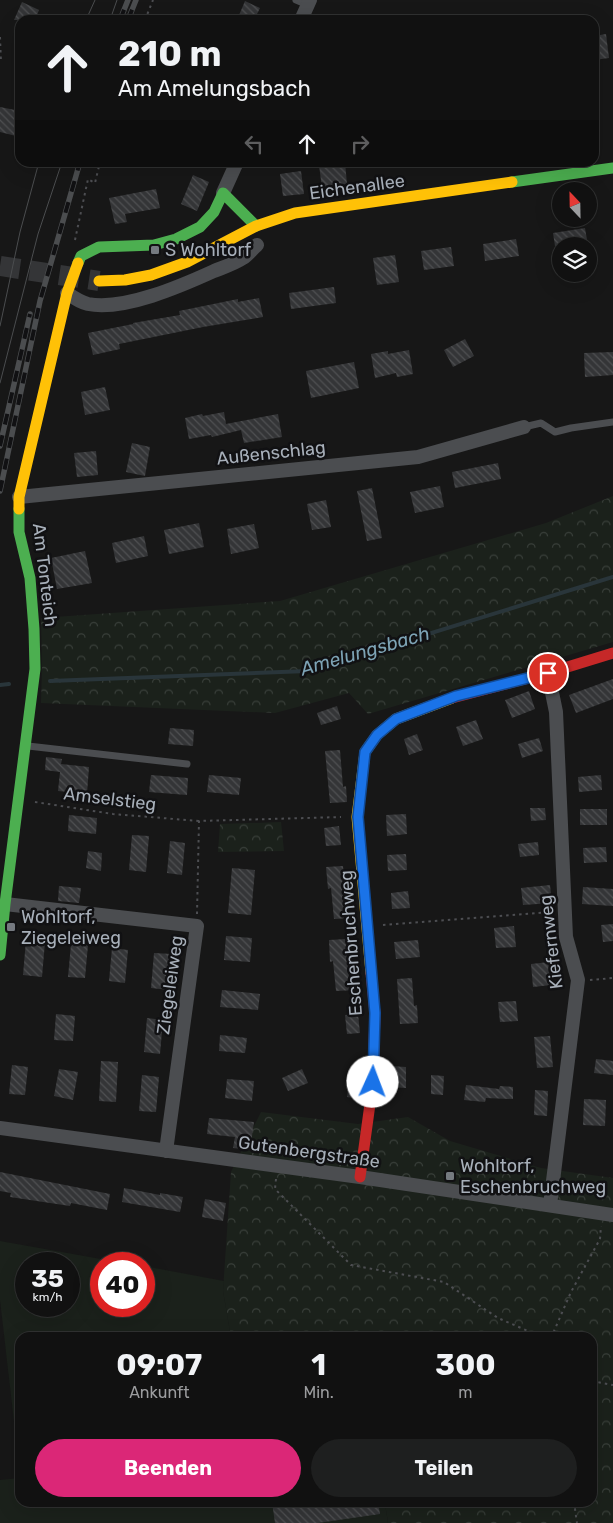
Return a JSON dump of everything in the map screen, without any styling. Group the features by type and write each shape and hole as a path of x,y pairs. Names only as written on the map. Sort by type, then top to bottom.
{"street":[{"path":"302,15 305,2"},
{"path":"81,256 99,247 154,245 176,239 200,227 214,212 235,167"},
{"name":"Eichenallee","path":"100,281 125,280 151,275 187,262 256,226 295,213 613,168"},
{"path":"223,193 256,226"},
{"path":"67,294 88,304 124,303 159,293 215,271 244,258 256,245"},
{"name":"Am Tonteich","path":"0,955 35,669 30,578 19,532 19,497 67,294 81,256"},
{"name":"Außenschlag","path":"19,497 418,457 524,427"},
{"name":"Eschenbruchweg","path":"360,1177 373,1082 375,1013 358,817 365,752 377,735 396,719 456,696 548,673 613,653"},
{"name":"Kiefernweg","path":"548,673 556,712 566,937 578,980 550,1205"},
{"name":"Ziegeleiweg","path":"5,904 196,926 166,1151"},
{"name":"Gutenbergstraße","path":"0,1128 360,1177 608,1214"}],"lane":[{"path":"524,427 541,423 555,432 613,422"},
{"path":"25,745 187,764"}],"path":[{"path":"147,15 153,0"},
{"path":"0,37 0,63"},
{"path":"81,256 74,238 88,180 95,182 99,167"},
{"name":"Amselstieg","path":"18,800 113,814 199,821 358,817"},
{"path":"196,926 199,821"},
{"path":"367,926 565,911"},
{"path":"578,980 613,978"},
{"path":"278,1166 275,1189 351,1265 444,1282 498,1318 530,1332"},
{"path":"554,1332 571,1292 600,1239 608,1214"},
{"path":"597,1383 613,1385"},
{"path":"575,1507 577,1523"}],"green space":[{"path":"613,496 613,642 368,714 349,693 275,713 41,703 41,618 280,601 546,523"},
{"path":"281,822 284,851 218,852 220,824"},
{"path":"261,1112 358,1124 408,1117 450,1141 541,1168 613,1178 613,1523 388,1523 386,1507 597,1507 597,1332 230,1332 223,1291 231,1172"},
{"path":"0,1241 62,1252 15,1252 15,1317 80,1317 80,1255 90,1257 90,1317 155,1317 155,1268 224,1281 223,1291 230,1332 15,1332 15,1430 0,1300"},
{"path":"15,1478 15,1507 386,1507 388,1523 0,1523 0,1480"}],"building":[{"path":"245,1 260,8 256,15 239,15"},
{"path":"22,2 39,10 37,15 16,15"},
{"path":"606,34 609,58 599,59 599,35"},
{"path":"0,107 15,110 15,136 0,132"},
{"path":"319,167 345,167 347,184 322,188"},
{"path":"301,171 304,194 283,196 280,174"},
{"path":"193,175 209,182 197,211 181,204"},
{"path":"156,189 160,208 125,214 127,222 115,224 109,198"},
{"path":"585,228 586,237 554,237 553,233"},
{"path":"516,239 519,256 485,261 483,244"},
{"path":"451,247 454,266 424,270 421,251"},
{"path":"395,255 399,282 377,285 373,258"},
{"path":"334,287 336,303 291,309 289,293"},
{"path":"259,298 263,317 119,344 120,349 93,355 88,333 180,315 179,311 238,299 238,302"},
{"path":"465,339 474,356 453,367 444,350"},
{"path":"409,350 413,374 397,377 396,373 375,378 371,354 388,351 388,354"},
{"path":"613,352 613,375 585,377 584,353"},
{"path":"354,362 359,388 311,398 306,371"},
{"path":"105,387 110,410 85,415 81,392"},
{"path":"224,412 226,424 278,414 282,437 244,443 241,430 212,437 211,435 189,439 185,418"},
{"path":"132,443 150,447 145,476 126,472"},
{"path":"96,451 98,475 77,477 74,453"},
{"path":"498,463 501,479 455,488 452,472"},
{"path":"440,486 444,507 415,513 410,492"},
{"path":"372,488 382,538 367,541 357,491"},
{"path":"326,500 331,527 312,530 307,504"},
{"path":"199,523 204,547 169,554 164,530"},
{"path":"254,524 259,548 231,554 227,529"},
{"path":"144,536 148,556 116,563 112,543"},
{"path":"85,551 92,583 57,589 51,558"},
{"path":"613,679 613,699 576,713 569,695"},
{"path":"529,691 535,709 512,718 505,700"},
{"path":"337,706 341,719 321,725 317,713"},
{"path":"476,720 483,739 463,746 456,727"},
{"path":"170,728 194,730 193,746 168,744"},
{"path":"417,734 423,750 409,755 404,739"},
{"path":"539,738 543,751 522,758 518,744"},
{"path":"340,750 343,787 346,786 347,802 330,803 325,751"},
{"path":"46,757 62,759 61,764 89,767 87,794 58,791 60,772 45,770"},
{"path":"151,775 188,778 187,795 149,792"},
{"path":"209,775 241,778 239,795 207,792"},
{"path":"601,775 602,790 579,792 578,777"},
{"path":"530,808 545,808 546,820 531,821"},
{"path":"580,809 607,809 607,825 580,825"},
{"path":"406,814 407,834 387,836 386,815"},
{"path":"69,815 97,818 96,834 68,831"},
{"path":"339,826 341,845 326,846 324,828"},
{"path":"132,835 149,836 146,872 129,870"},
{"path":"170,841 185,843 182,875 167,873"},
{"path":"538,842 539,855 520,857 518,844"},
{"path":"606,847 607,862 584,863 583,848"},
{"path":"88,851 102,853 101,871 86,868"},
{"path":"406,854 407,870 388,871 387,855"},
{"path":"343,866 346,900 351,900 352,918 334,919 331,888 328,889 326,867"},
{"path":"232,868 255,870 251,915 228,913"},
{"path":"550,885 552,903 523,905 521,888"},
{"path":"59,886 81,888 79,903 58,901"},
{"path":"583,887 613,889 613,906 582,904"},
{"path":"408,891 410,908 392,909 391,893"},
{"path":"613,924 613,941 603,942 601,925"},
{"path":"514,926 516,947 496,948 494,928"},
{"path":"226,936 252,938 250,962 224,960"},
{"path":"346,939 349,978 355,977 356,990 336,991 333,961 330,962 329,940"},
{"path":"26,940 45,942 42,977 23,975"},
{"path":"418,940 420,957 396,959 394,942"},
{"path":"71,944 88,945 85,978 68,977"},
{"path":"112,948 128,950 125,983 109,981"},
{"path":"154,953 172,954 169,990 151,988"},
{"path":"549,962 551,985 533,987 531,964"},
{"path":"412,978 414,1006 417,1005 418,1023 400,1024 397,979"},
{"path":"222,990 260,994 258,1010 220,1007"},
{"path":"516,1001 518,1021 500,1022 498,1002"},
{"path":"56,1014 75,1016 73,1041 54,1040"},
{"path":"358,1014 360,1033 347,1034 345,1015"},
{"path":"147,1018 163,1020 160,1054 144,1052"},
{"path":"220,1035 247,1038 245,1053 219,1051"},
{"path":"550,1036 553,1067 537,1068 534,1037"},
{"path":"596,1059 613,1061 613,1075 594,1073"},
{"path":"101,1061 118,1062 116,1102 99,1101"},
{"path":"12,1065 28,1067 25,1095 9,1094"},
{"path":"391,1066 406,1067 406,1088 390,1087"},
{"path":"59,1069 78,1072 73,1100 54,1096"},
{"path":"302,1069 308,1083 288,1091 282,1078"},
{"path":"142,1075 159,1077 156,1112 139,1111"},
{"path":"431,1075 444,1076 443,1095 431,1094"},
{"path":"227,1079 254,1081 252,1101 225,1098"},
{"path":"349,1082 361,1084 359,1099 347,1097"},
{"path":"466,1085 499,1089 500,1086 513,1087 513,1099 486,1098 485,1102 464,1100"},
{"path":"535,1090 548,1091 547,1116 534,1115"},
{"path":"584,1099 606,1100 605,1126 583,1125"},
{"path":"209,1118 254,1122 250,1150 233,1148 235,1137 207,1134"},
{"path":"0,1172 110,1194 107,1210 71,1203 70,1206 10,1197 11,1193 0,1191"},
{"path":"124,1188 183,1197 180,1212 122,1202"},
{"path":"205,1199 226,1203 223,1221 202,1217"},
{"path":"273,1507 379,1507 380,1514 318,1523 275,1523"}],"waterway":[{"name":"Amelungsbach","path":"50,681 308,671 613,577"},
{"name":"Amelungsbach","path":"0,685 9,684"}],"tunnel":[{"path":"0,266 99,281"}],"tram line":[{"path":"88,15 95,0"},
{"path":"112,15 117,0"},
{"path":"0,326 20,232 38,167"},
{"path":"0,383 38,234 60,167"}],"railway":[{"path":"122,15 128,0"},
{"path":"130,15 136,0"},
{"path":"0,491 40,301 79,167"},
{"path":"0,446 30,314"}],"traffic: fast":[{"path":"512,182 613,168"},
{"path":"78,263 81,256 99,247 154,245 176,239 200,227 214,212 223,193 256,226"},
{"path":"0,955 35,669 30,578 19,532 19,509"}],"traffic: slow":[{"path":"99,281 125,280 151,275 187,262 256,226 295,213 512,182"},
{"path":"19,509 19,497 67,293 78,263"},
{"path":"371,973 357,817 365,752 377,735 396,719 452,698"}],"traffic: jam":[{"path":"452,698 548,673 613,653"},
{"path":"360,1177 373,1082 375,1013 371,973"}],"place":[{"name":"S Wohltorf","path":"155,250"},
{"name":"Wohltorf, Ziegeleiweg","path":"11,927"},
{"name":"Wohltorf, Eschenbruchweg","path":"450,1176"}],"route":[{"path":"373,1082 375,1013 358,817 365,752 377,735 396,719 456,696 548,673"}]}
